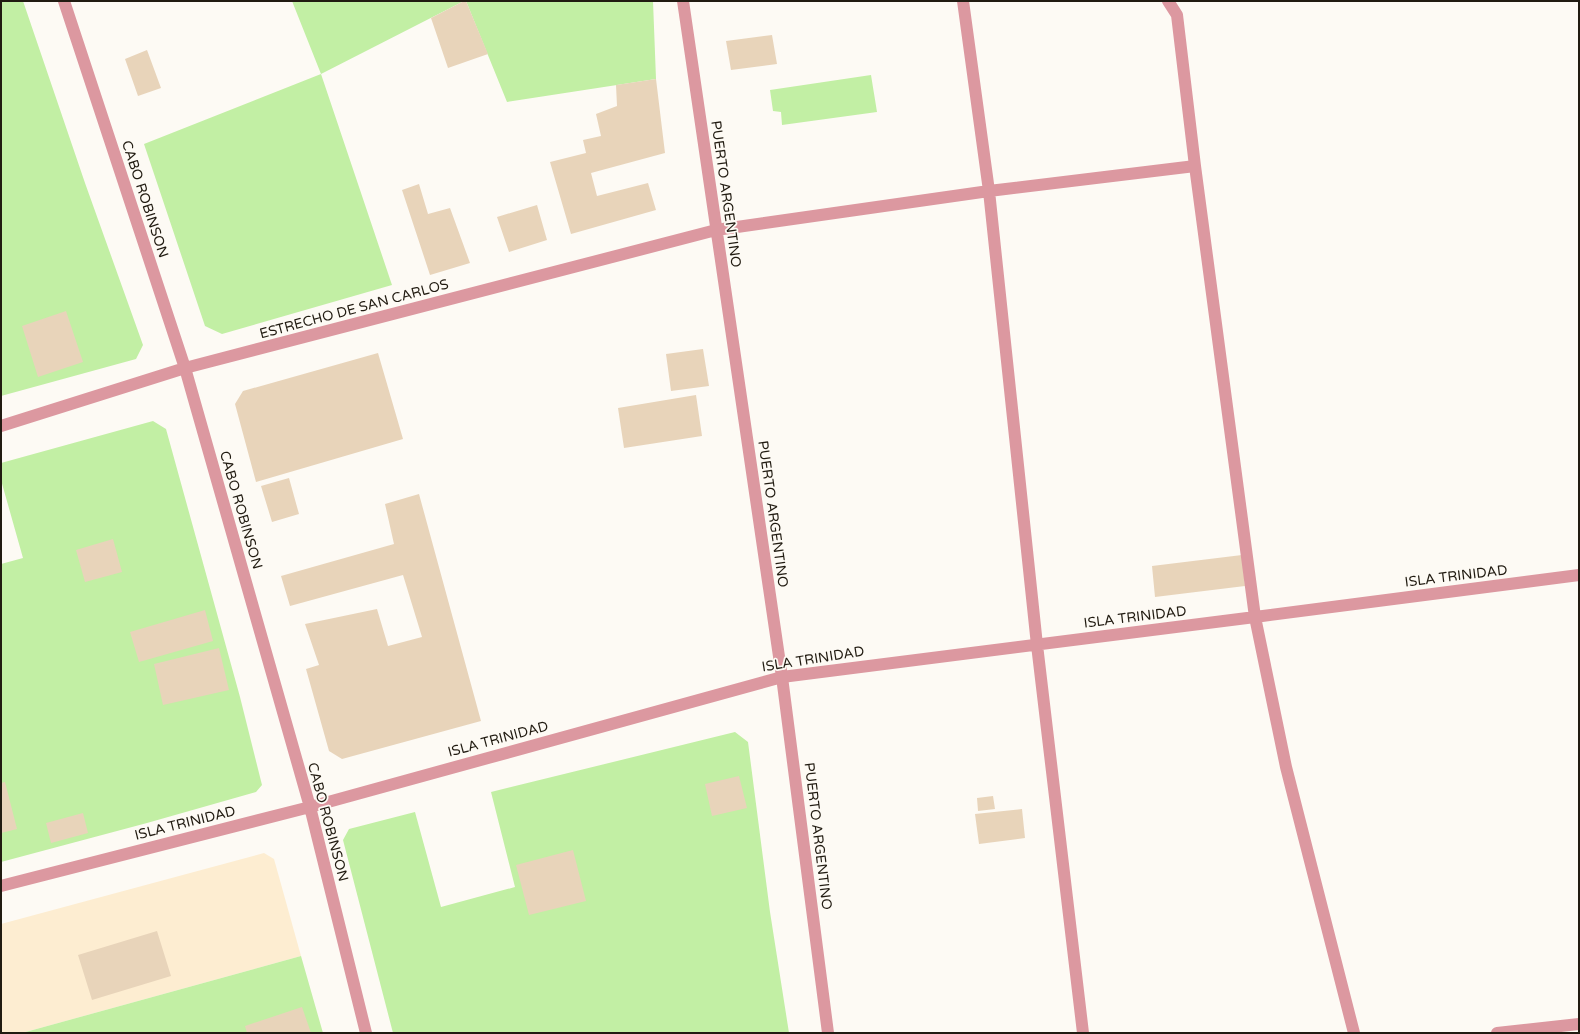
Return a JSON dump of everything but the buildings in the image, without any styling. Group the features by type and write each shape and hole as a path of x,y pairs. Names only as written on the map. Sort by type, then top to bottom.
{"street":[{"name":"CABO ROBINSON","path":"64,1 185,368 310,807 366,1033"},
{"name":"PUERTO ARGENTINO","path":"683,1 782,677 828,1033"},
{"path":"963,1 989,191 1037,644 1083,1033"},
{"path":"1168,1 1177,15 1195,166 1255,618 1286,767 1354,1033"},
{"name":"ESTRECHO DE SAN CARLOS","path":"1,426 185,368 716,230 989,191 1195,166"},
{"name":"ISLA TRINIDAD","path":"1,886 310,807 782,677 1255,618 1579,575"},
{"path":"1497,1033 1557,1030 1579,1024"}],"shaded area":[{"path":"264,853 274,859 301,956 22,1033 1,1033 1,924"}],"green space":[{"path":"1,1 23,1 85,183 143,345 136,359 1,396"},
{"path":"292,1 464,1 321,74"},
{"path":"466,1 653,1 656,79 507,102"},
{"path":"321,74 392,285 222,334 205,326 144,144"},
{"path":"871,75 877,112 782,125 781,112 773,111 770,90"},
{"path":"153,421 166,429 240,697 262,785 256,792 1,862 1,564 23,558 1,480 1,463"},
{"path":"735,732 748,742 770,912 789,1033 393,1033 343,840 349,829 415,812 441,907 515,887 491,792"},
{"path":"301,956 323,1033 22,1033"}]}
